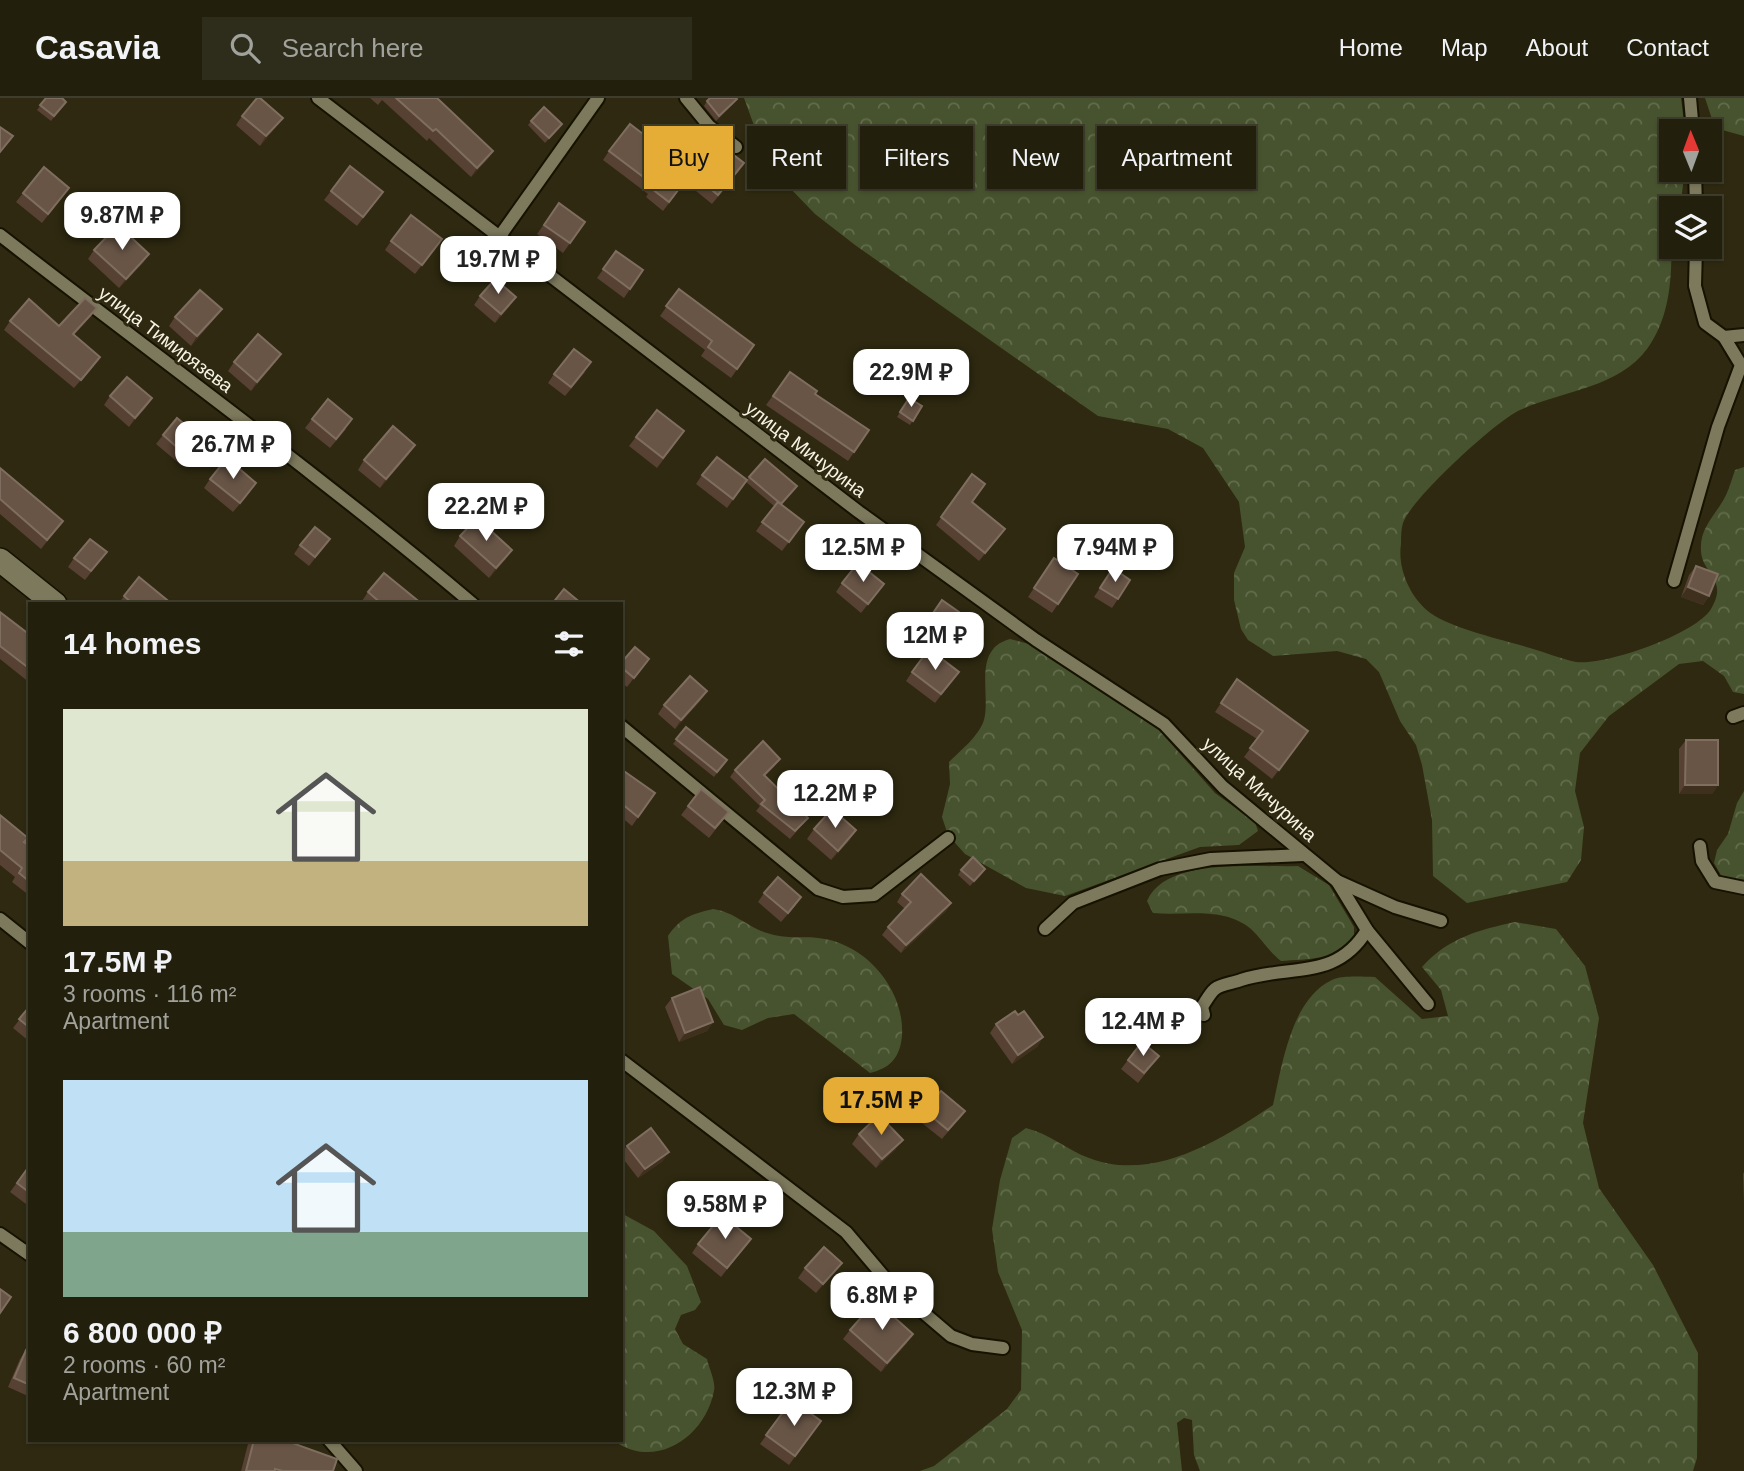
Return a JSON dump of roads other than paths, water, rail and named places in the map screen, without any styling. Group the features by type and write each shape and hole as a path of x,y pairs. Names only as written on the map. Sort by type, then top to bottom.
{"street":[{"path":"0,559 53,602"}],"lane":[{"name":"улица Мичурина","path":"318,98 859,512 1036,640 1164,724 1223,787 1252,808 1303,855 1337,881"},
{"path":"500,236 598,98"},
{"path":"686,98 709,126 736,147"},
{"path":"1690,98 1692,119"},
{"name":"улица Тимирязева","path":"0,235 174,371 286,452 471,602"},
{"path":"1675,581 1718,427 1741,365 1724,337 1706,323 1695,286 1696,259"},
{"path":"1724,337 1744,335"},
{"path":"623,728 818,889 843,897 874,895 948,838"},
{"path":"1700,846 1702,861 1715,882 1744,888"},
{"path":"1045,929 1073,903 1160,869 1211,859 1303,855"},
{"path":"1337,881 1395,907 1441,921"},
{"path":"1337,881 1367,930 1427,1004"},
{"path":"0,919 28,941"},
{"path":"1204,1015 1202,1007 1216,988 1257,975 1321,967 1345,958 1357,947 1367,930"},
{"path":"623,1062 846,1232 891,1285 951,1336 972,1345 1003,1348"},
{"path":"0,1234 28,1254"},
{"path":"331,1442 356,1471"}]}
